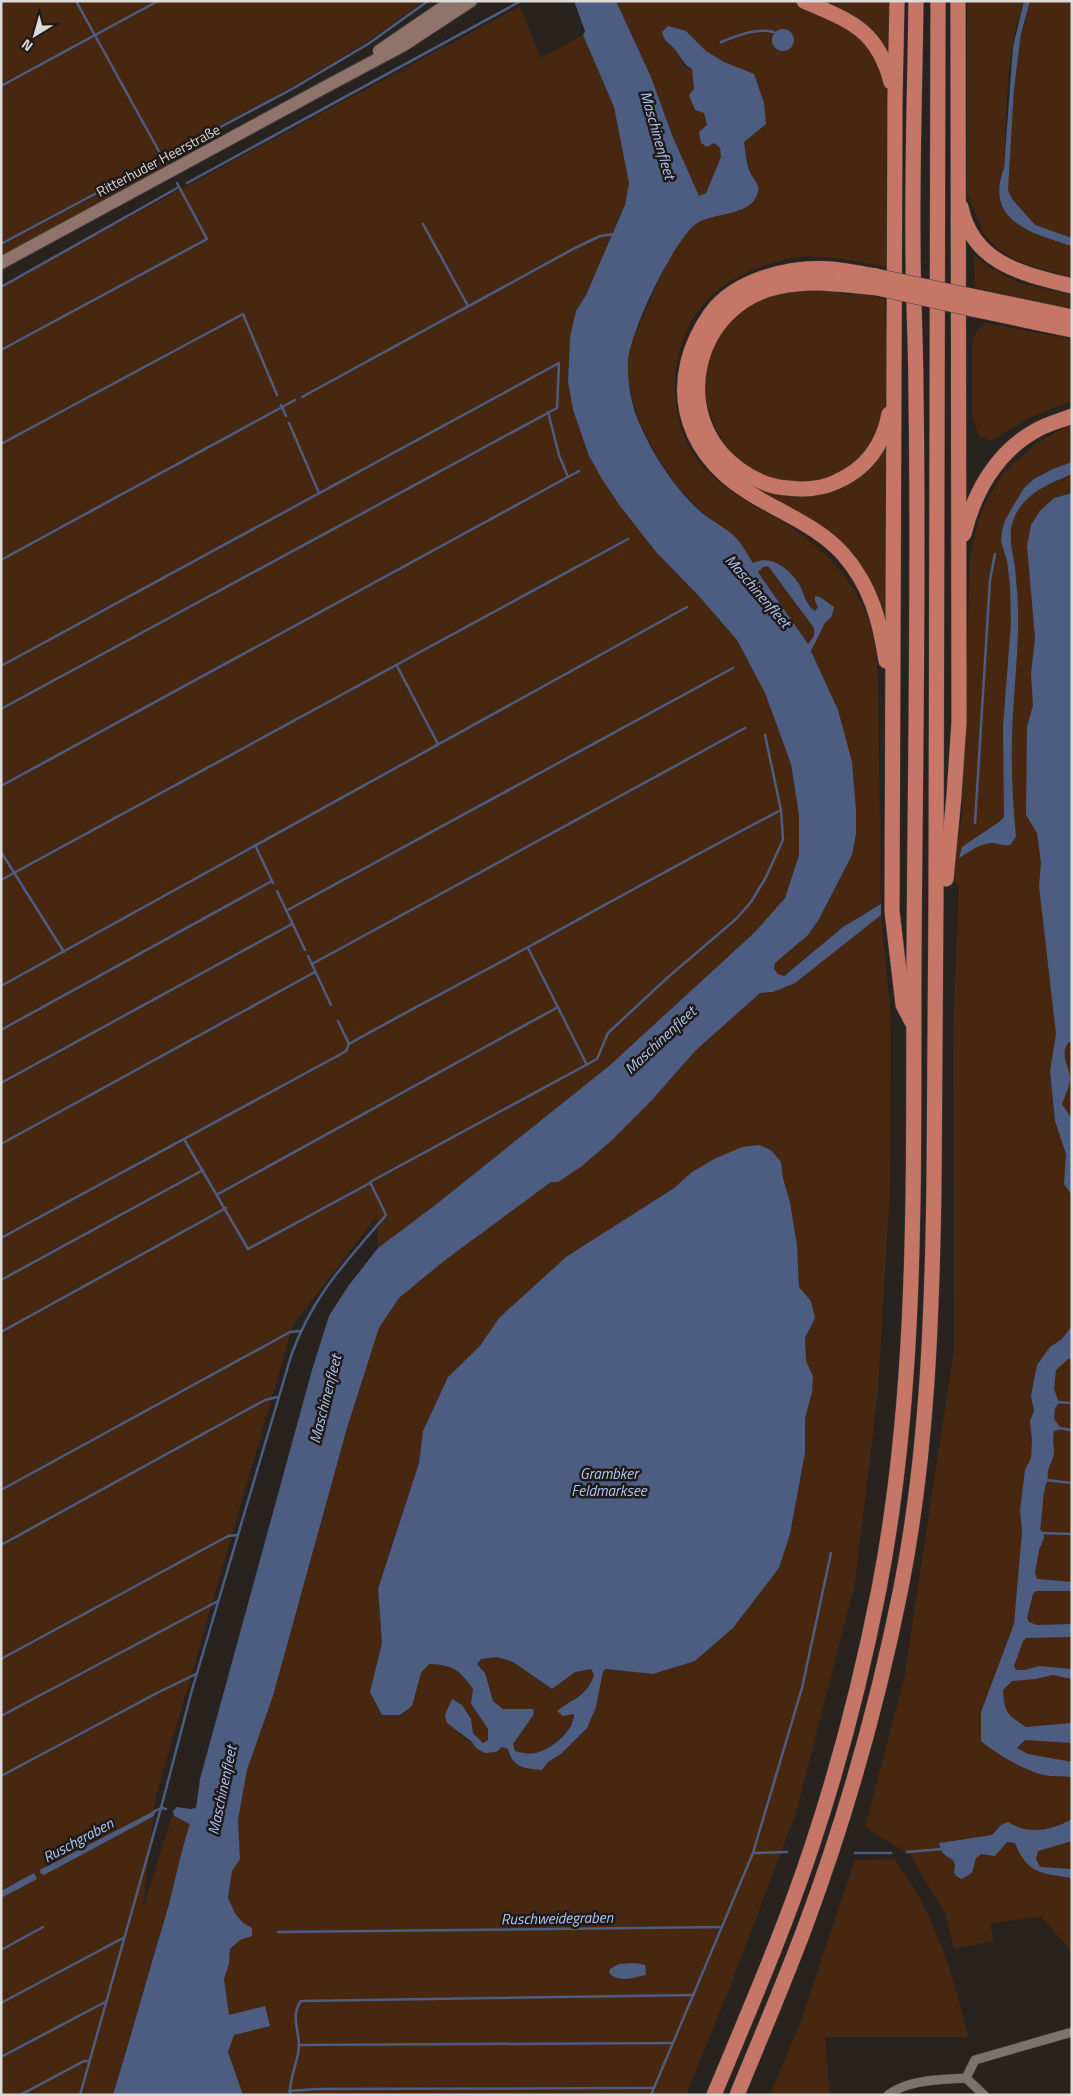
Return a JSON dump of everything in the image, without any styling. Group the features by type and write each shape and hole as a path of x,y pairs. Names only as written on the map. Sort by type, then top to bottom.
{"highway":[{"path":"804,1 844,18 865,32 884,58 895,99"},
{"path":"897,1 892,911 903,1005 914,1025"},
{"path":"714,2095 785,1921 812,1846 841,1750 865,1656 880,1583 899,1461 906,1390 911,1300 914,1025 916,397 913,245 916,1"},
{"path":"737,2095 804,1930 831,1853 861,1756 901,1585 919,1463 927,1391 932,1305 936,945 935,248 938,1"},
{"path":"936,945 943,913 959,722 958,1"},
{"path":"957,189 966,224 978,243 994,259 1019,272 1072,286"},
{"path":"893,704 880,625 868,594 842,554 826,539 800,522 747,492 716,466 696,437 685,402 686,364 691,349 703,326 718,304 743,286 771,276 801,270 831,269 876,282 972,303 1072,330"},
{"path":"876,282 800,283 776,287 744,301 721,321 709,339 701,357 698,374 699,404 702,420 718,450 730,462 752,478 774,487 801,489 828,486 850,476 866,464 878,447 887,424 894,375"},
{"path":"972,303 1072,317"},
{"path":"959,555 970,512 992,469 1016,445 1036,430 1072,416"}],"main road":[{"name":"Ritterhuder Heerstraße","path":"1,262 404,46 455,4 471,1"}],"street":[{"path":"966,2078 976,2060 1072,2032"},
{"path":"888,2095 895,2090 921,2082 966,2078 984,2095"}],"shaded area":[{"path":"1,1 424,1 367,42 290,88 1,243"},
{"path":"616,1 793,1 829,17 867,43 885,78 887,89 886,267 840,259 804,257 771,263 741,275 714,293 700,309 688,327 676,368 675,390 677,411 682,431 691,450 708,472 729,490 794,529 826,555 852,587 862,605 875,645 878,679 881,904 843,927 783,976 774,969 775,963 808,935 819,919 852,855 838,710 811,651 825,623 832,616 834,607 820,597 815,596 818,606 815,611 811,608 799,584 785,567 753,563 734,536 702,513 675,484 655,452 638,419 628,381 628,360 632,343 667,262 686,234 696,224 709,217 734,212 757,183 750,171 744,142 766,124 724,62 706,51 686,31 665,42 676,50 683,65 692,69 694,89 714,142 720,147 721,157 706,193 699,196 672,135 651,77"},
{"path":"816,1 890,1 890,61"},
{"path":"967,1 1024,1 1013,41 1008,83 1004,167 1009,171 1014,89 1019,48 1029,2 1072,1 1072,277 1024,264 995,247 984,234 967,193"},
{"path":"520,6 541,58 583,35 614,107 629,183 625,205 586,295 576,311 570,337 568,382 573,410 589,456 620,506 656,552 698,595 737,640 765,693 791,764 799,815 799,855 785,898 755,932 609,1066 434,1206 378,1248 377,1216 293,1325 156,1796 143,1908 172,1816 191,1823 113,2095 1,2095 1,286"},
{"path":"160,161 165,170 1,259 1,246"},
{"path":"974,256 989,267 1019,283 1072,295 1072,309 975,288"},
{"path":"823,290 849,295 858,292 885,300 887,366 883,416 877,437 869,450 858,462 845,471 823,481 800,483 784,481 748,469 732,454 714,424 708,405 704,386 705,364 710,349 718,335 728,323 754,304 782,293"},
{"path":"985,323 1072,339 1072,401 1029,418 991,441 979,436 972,416 972,341 976,332"},
{"path":"1072,426 1072,1956 1065,1944 1041,1916 990,1924 994,1941 954,1949 945,1913 910,1855 865,1827 904,1679 954,1349 953,1026 959,886 954,881 953,865 962,818 970,555 986,501 1005,471 1037,443 1064,428"},
{"path":"887,438 888,638 868,583 730,470 827,490"},
{"path":"768,566 814,628 814,636 808,644 758,571"},
{"path":"881,915 891,1018 890,1190 878,1391 855,1583 796,1813 730,1987 686,2095 243,2095 228,2052 234,2035 269,2026 229,2015 224,1979 229,1964 230,1949 252,1928 242,1923 228,1898 232,1871 240,1859 238,1820 247,1770 273,1696 347,1428 379,1328 399,1298 444,1261 551,1182 558,1182 582,1166 610,1142 652,1100 695,1051 739,1010 760,993 773,992 842,945","holes":["781,1162 783,1178 790,1202 797,1245 799,1287 811,1301 815,1318 805,1338 806,1361 810,1369 812,1392 805,1419 805,1453 790,1534 779,1568 733,1628 695,1661 653,1674 606,1669 602,1671 596,1707 562,1753 548,1762 510,1759 508,1749 502,1746 496,1752 485,1753 459,1734 462,1705 471,1719 473,1733 483,1743 488,1740 488,1729 471,1704 473,1689 460,1673 450,1667 429,1664 421,1672 411,1706 400,1715 376,1665 382,1643 378,1589 419,1463 423,1431 448,1377 480,1346 499,1318 566,1257 674,1188 692,1172"]},
{"path":"497,1657 513,1662 552,1688 575,1672 591,1669 594,1675 587,1688 558,1711 563,1716 574,1714 569,1728 550,1747 534,1754 515,1751 513,1744 534,1714 533,1709 503,1709 493,1701 489,1687 477,1664 481,1659"},
{"path":"894,1859 927,1911 954,1982 968,2037 825,2037 830,2095 770,2095 800,2023 855,1860"}],"water":[{"name":"Maschinenfleet","path":"574,1 616,1 651,77 672,135 699,196 706,193 721,157 720,148 714,143 707,147 701,143 699,132 707,125 704,113 695,110 689,95 694,89 692,69 666,41 662,32 668,26 686,31 706,51 724,62 754,74 764,103 766,124 744,142 749,169 758,186 758,192 748,206 696,224 676,248 654,288 636,330 628,361 631,399 650,446 665,470 692,504 733,535 753,563 767,560 773,561 785,568 799,584 812,609 815,611 818,607 815,596 820,597 834,607 832,616 825,623 811,651 838,710 852,762 856,834 852,855 819,919 808,935 775,963 774,969 778,974 784,976 843,927 881,904 881,915 795,983 773,992 760,993 695,1051 652,1100 610,1142 582,1166 558,1182 551,1182 444,1261 399,1298 379,1328 347,1428 273,1696 247,1770 238,1820 240,1859 232,1871 228,1898 236,1915 243,1923 252,1928 252,1936 240,1940 230,1949 229,1964 224,1979 229,2015 265,2006 270,2026 234,2035 228,2052 243,2095 113,2095 169,1904 190,1824 174,1816 173,1811 177,1807 196,1808 200,1779 312,1370 329,1316 349,1285 378,1248 434,1206 609,1066 755,932 785,898 799,855 799,815 791,764 765,693 737,640 698,595 656,552 620,506 589,456 573,410 568,382 570,337 576,311 586,295 625,205 629,183 614,107 583,35 585,31","holes":["768,566 814,628 814,636 808,644 758,572 763,567"]},
{"path":"1024,1 1030,1 1021,34 1014,89 1008,190 1012,199 1035,225 1072,238 1072,246 1027,230 1006,213 1000,201 999,186 1004,168 1013,47"},
{"path":"783,29 791,32 794,40 791,48 783,51 775,48 772,40 775,32"},
{"path":"1072,462 1072,474 1041,488 1028,498 1017,512 1012,526 1011,540 1018,609 1012,750 1012,788 1016,837 1010,845 984,844 959,858 962,847 1004,817 1003,726 1011,623 1007,561 1001,541 1005,520 1024,488 1034,479"},
{"path":"1072,493 1072,1040 1065,1052 1070,1077 1062,1104 1072,1119 1072,1195 1064,1184 1066,1154 1055,1121 1050,1071 1056,1034 1039,886 1041,863 1037,833 1026,815 1027,727 1033,705 1031,674 1035,638 1027,546 1031,525 1040,511 1054,498"},
{"name":"Grambker Feldmarksee","path":"759,1145 771,1150 781,1162 797,1245 799,1287 811,1301 815,1318 805,1338 806,1361 813,1376 812,1392 805,1419 805,1453 790,1534 779,1568 733,1628 695,1661 653,1674 606,1669 603,1671 596,1707 587,1728 562,1753 548,1762 542,1770 520,1766 513,1760 508,1749 502,1747 496,1752 485,1753 477,1749 471,1741 447,1723 445,1715 452,1699 462,1705 471,1719 473,1733 483,1743 488,1740 488,1729 471,1704 473,1689 460,1673 450,1667 429,1664 421,1673 412,1706 400,1715 382,1715 370,1692 382,1643 378,1589 419,1463 423,1431 448,1377 480,1346 499,1318 566,1257 674,1188 692,1172 714,1159 742,1147","holes":["497,1657 513,1662 552,1689 575,1672 591,1669 594,1675 584,1692 557,1711 563,1716 574,1714 571,1726 567,1732 557,1742 545,1750 536,1753 515,1751 513,1744 534,1714 533,1709 503,1709 493,1701 485,1673 477,1664 481,1659"]},
{"path":"1072,1326 1072,1359 1068,1359 1056,1370 1054,1389 1059,1403 1055,1408 1054,1419 1060,1427 1053,1434 1054,1452 1045,1489 1040,1529 1044,1538 1039,1550 1035,1573 1037,1579 1072,1582 1072,1591 1036,1591 1033,1594 1027,1618 1029,1622 1037,1625 1072,1624 1072,1637 1026,1638 1023,1641 1014,1666 1016,1670 1025,1670 1039,1666 1072,1669 1072,1679 1053,1675 1012,1681 1003,1690 1004,1704 1008,1713 1026,1727 1072,1723 1072,1743 1025,1740 1017,1748 1028,1754 1072,1762 1072,1777 1047,1776 1036,1773 1011,1761 987,1746 981,1741 981,1712 1014,1624 1022,1531 1020,1510 1025,1470 1031,1458 1030,1421 1034,1411 1031,1396 1037,1365 1050,1347 1062,1339"},
{"path":"156,1810 154,1816 44,1875 41,1874 40,1870"},
{"path":"1072,1819 1072,1841 1038,1851 1036,1859 1040,1867 1072,1869 1072,1878 1037,1871 1025,1861 1015,1843 1007,1842 995,1856 981,1854 976,1858 972,1873 962,1879 956,1876 953,1860 944,1854 939,1843 992,1835 1001,1825 1008,1822 1024,1829 1040,1830 1048,1829"},
{"path":"34,1873 37,1879 1,1898 1,1891"},
{"path":"635,1963 645,1965 646,1975 622,1979 609,1973 610,1969 619,1964"}],"waterway":[{"path":"76,1 166,164"},
{"path":"1,86 158,1"},
{"path":"1,244 292,89 368,44 428,1"},
{"path":"187,183 521,1"},
{"path":"721,42 754,32 774,32"},
{"path":"1,350 207,239 177,183"},
{"path":"1,287 179,187"},
{"path":"423,224 468,306"},
{"path":"302,397 575,248 600,236 615,234"},
{"path":"1,444 243,314 277,395"},
{"path":"1,666 559,363 557,408 1,709"},
{"path":"1,560 295,400"},
{"path":"281,405 286,416"},
{"path":"548,412 559,455 568,477"},
{"path":"289,423 319,493"},
{"path":"1,786 579,471"},
{"path":"1,880 628,539"},
{"path":"975,823 990,580 995,554"},
{"path":"1,986 687,607"},
{"path":"397,666 438,744"},
{"path":"286,911 733,668"},
{"path":"312,964 745,728"},
{"path":"80,2095 161,1808 192,1690 291,1356 299,1335 320,1297 344,1264 386,1215 370,1182 597,1059 608,1033 667,978 736,919 751,902 765,879 783,840 781,810 765,735"},
{"path":"1,1238 341,1054 346,1051 349,1044 372,1031 781,810"},
{"path":"255,845 273,883"},
{"path":"1,852 64,952"},
{"path":"1,1030 272,881"},
{"path":"277,891 305,950"},
{"path":"1,1083 292,924"},
{"path":"528,948 587,1065"},
{"path":"308,956 331,1005"},
{"path":"1,1144 315,972"},
{"path":"218,1194 558,1007"},
{"path":"338,1021 349,1044"},
{"path":"184,1139 248,1249 370,1183"},
{"path":"1,1280 203,1170"},
{"path":"1,1332 226,1208"},
{"path":"1,1490 290,1332 300,1331"},
{"path":"1,1545 265,1400 277,1397"},
{"path":"1056,1402 1072,1403"},
{"path":"1058,1428 1072,1430"},
{"path":"1045,1480 1072,1483"},
{"path":"1041,1533 1072,1534"},
{"path":"1,1659 228,1536 237,1535"},
{"path":"753,1853 802,1688 831,1553"},
{"path":"1,1716 218,1601"},
{"path":"1,1776 196,1674"},
{"name":"Ruschgraben","path":"153,1812 161,1808 166,1809"},
{"name":"Ruschweidegraben","path":"907,1852 942,1849"},
{"path":"651,2095 753,1853 787,1852"},
{"name":"Ruschweidegraben","path":"855,1853 891,1853"},
{"path":"1,1950 43,1927"},
{"name":"Ruschweidegraben","path":"278,1932 722,1927"},
{"path":"1,2003 123,1938"},
{"path":"290,2095 291,2082 299,2050 296,2011 301,2001 694,1995"},
{"path":"1,2057 107,2001"},
{"path":"299,2045 673,2043"},
{"path":"20,2095 84,2061 89,2061"},
{"path":"289,2091 317,2089 654,2088"}]}
